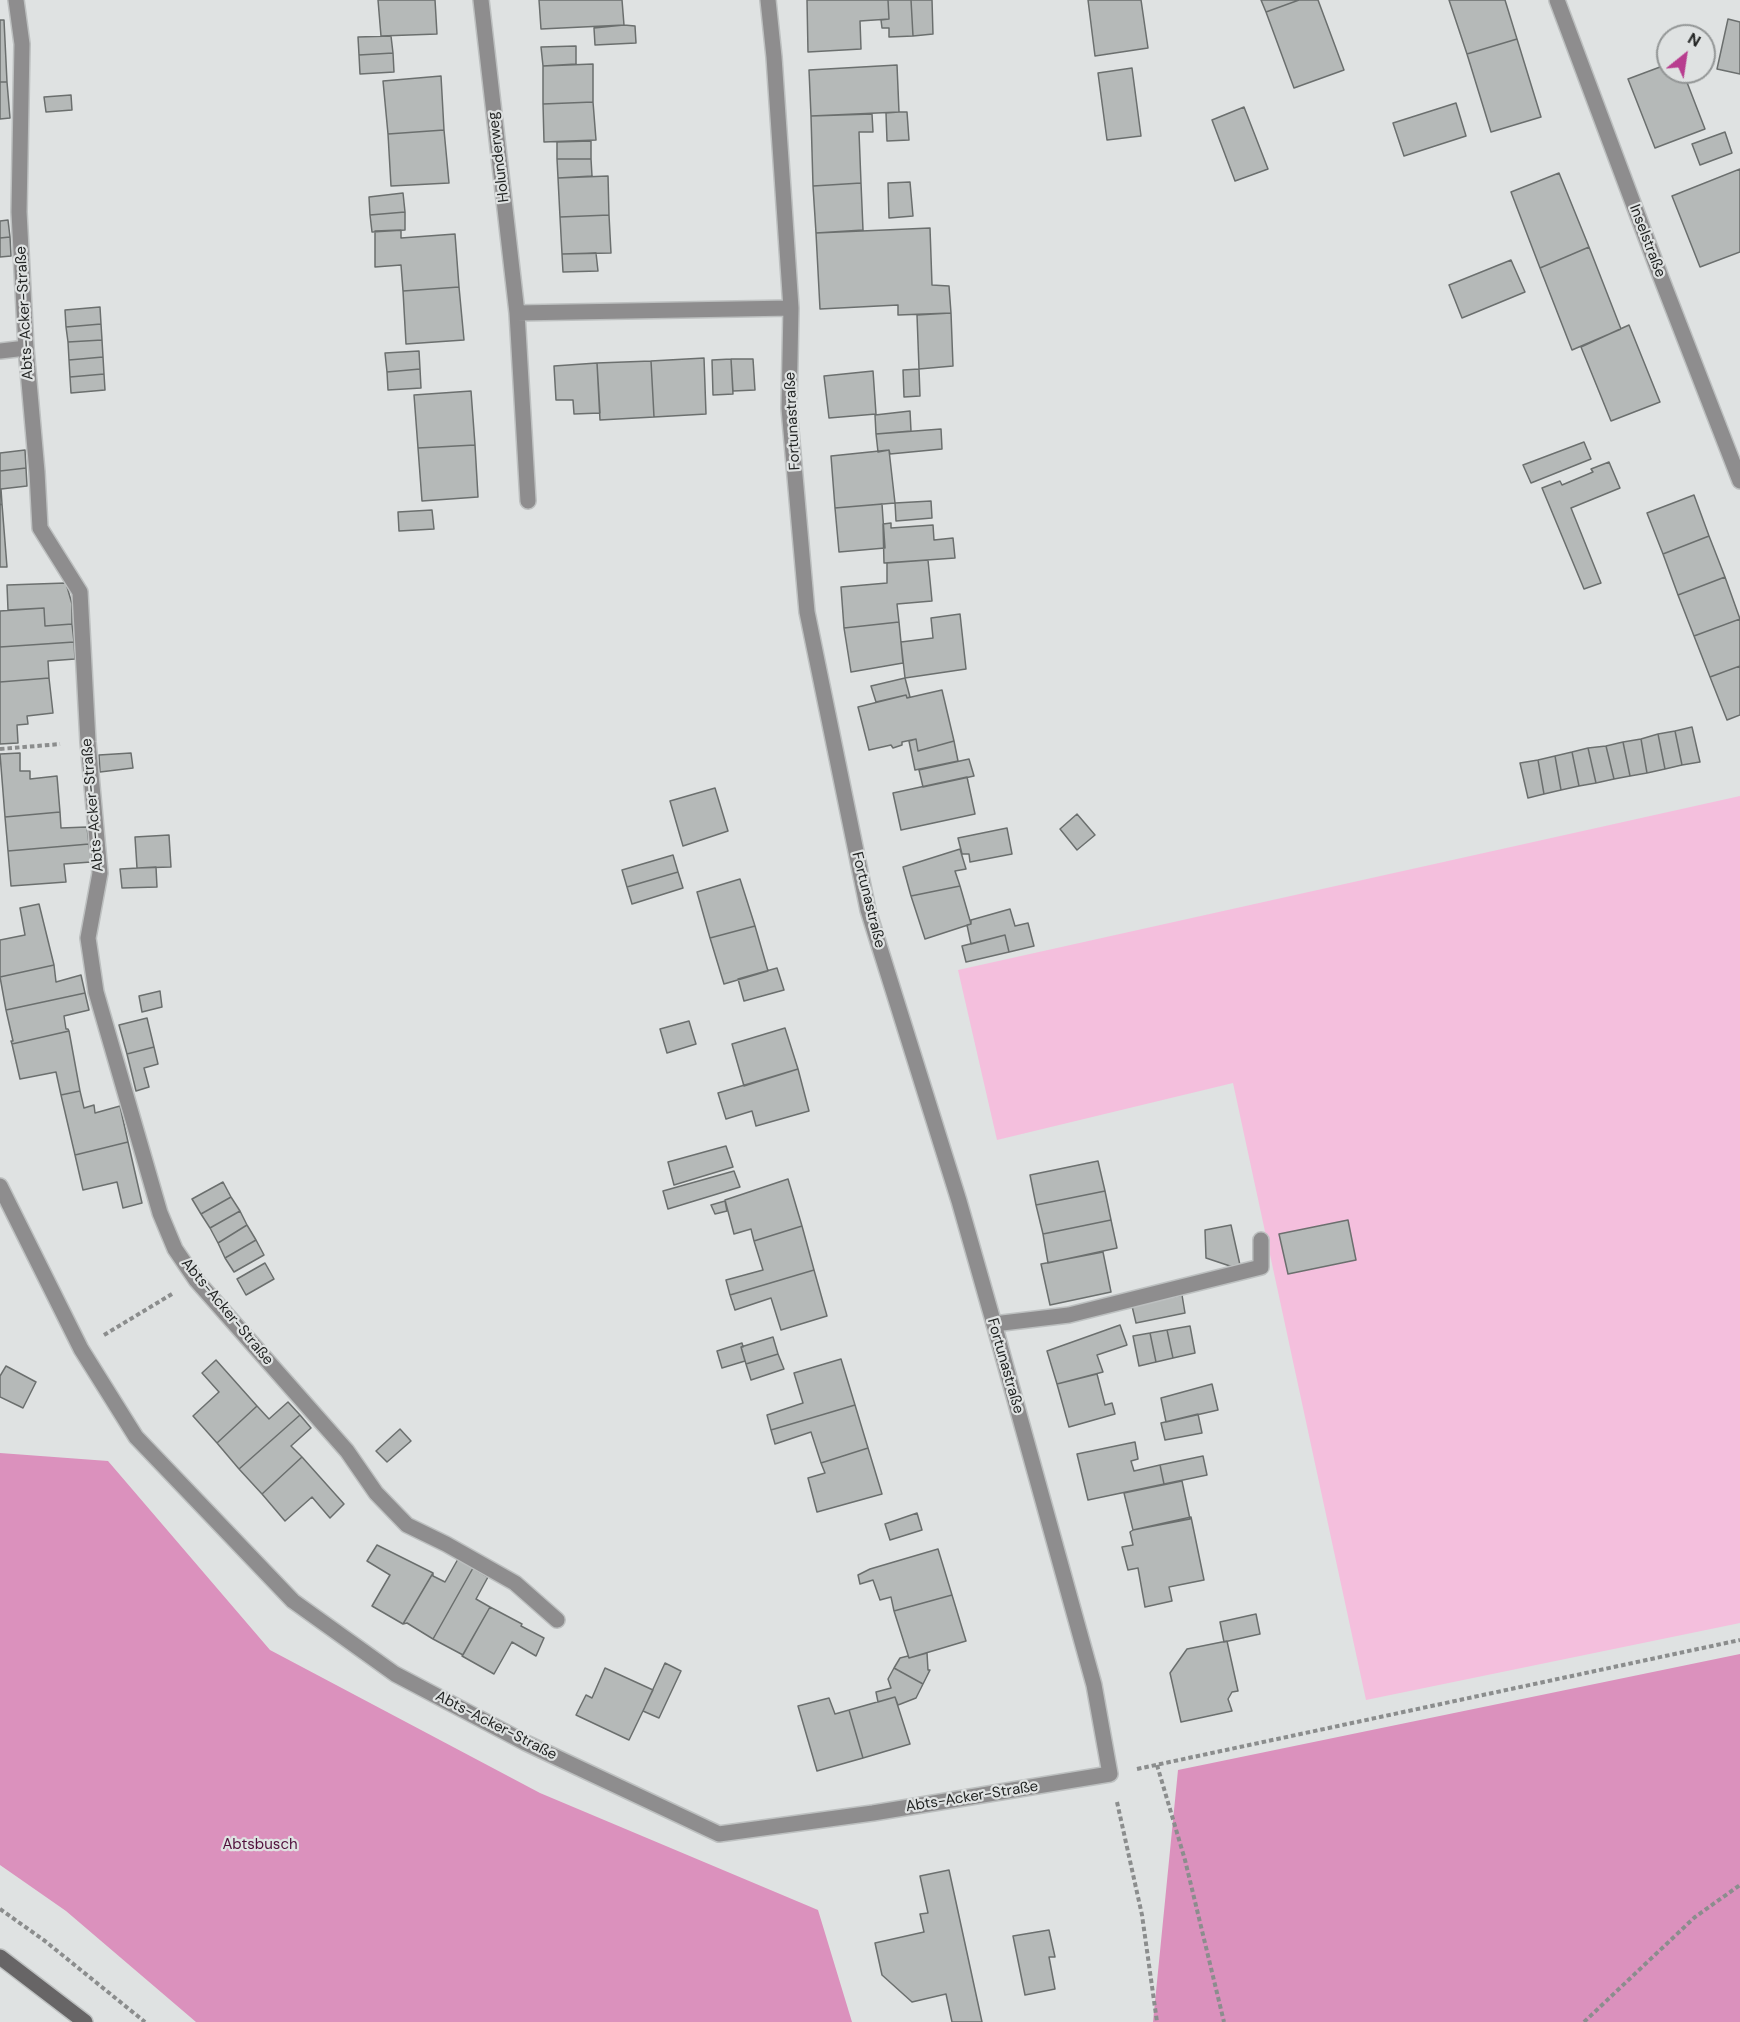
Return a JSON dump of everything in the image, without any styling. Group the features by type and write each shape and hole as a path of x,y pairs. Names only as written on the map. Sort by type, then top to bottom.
{"main road":[{"path":"0,1957 86,2022"}],"street":[{"name":"Abts-Acker-Straße","path":"16,0 22,44 19,212 26,348 40,528 80,592 88,742 100,873 88,938 96,992 160,1213 175,1249 196,1280 347,1451 376,1493 407,1526 446,1544 515,1583 556,1620"},
{"name":"Holunderweg","path":"481,0 517,313 528,501"},
{"name":"Fortunastraße","path":"768,0 791,308 789,408 810,623 868,910 959,1201 994,1324 1094,1685 1110,1774"},
{"name":"Inselstraße","path":"1557,0 1740,481"},
{"path":"517,313 791,308"},
{"path":"0,351 26,348"},
{"name":"Abts-Acker-Straße","path":"0,1186 81,1349 136,1437 293,1601 395,1674 526,1743 719,1834 873,1813 1110,1774"},
{"path":"994,1324 1069,1315 1261,1267 1261,1240"}],"path":[{"path":"0,749 88,742"},
{"path":"81,1349 196,1280"},
{"path":"1224,2022 1185,1860 1157,1766 1740,1640"},
{"path":"1110,1774 1121,1814 1142,1915 1157,2022"},
{"path":"1584,2022 1695,1917 1740,1885"},
{"path":"0,1909 45,1941 145,2022"}],"shaded area":[{"path":"1740,796 1740,1623 1366,1700 1233,1083 997,1140 958,970"}],"green space":[{"name":"Abtsbusch","path":"0,1453 108,1461 270,1650 540,1793 818,1910 852,2022 196,2022 66,1911 0,1865"},
{"path":"1740,1654 1740,2022 1153,2022 1178,1770"}],"building":[{"path":"378,0 435,0 437,34 381,36"},
{"path":"539,0 622,0 624,25 541,29"},
{"path":"807,0 888,0 889,19 860,21 861,49 808,52"},
{"path":"888,0 911,0 913,36 889,37 889,28 882,28 881,20 889,19"},
{"path":"911,0 932,0 933,34 913,36"},
{"path":"1088,0 1141,0 1148,48 1095,56"},
{"path":"1261,0 1299,0 1266,12"},
{"path":"1299,0 1318,0 1344,70 1294,88 1266,12"},
{"path":"1449,0 1505,0 1517,39 1467,54"},
{"path":"1728,19 1740,22 1740,74 1717,69"},
{"path":"0,20 4,20 7,82 0,82"},
{"path":"635,26 636,43 595,45 594,28"},
{"path":"391,36 393,53 359,55 358,37"},
{"path":"1517,39 1541,117 1491,132 1467,54"},
{"path":"576,46 576,64 543,66 541,47"},
{"path":"393,53 394,72 360,74 359,55"},
{"path":"593,64 593,102 543,104 543,66"},
{"path":"897,65 899,112 811,116 809,70"},
{"path":"1132,68 1141,136 1107,140 1098,73"},
{"path":"1656,68 1656,84 1688,84 1705,129 1655,148 1628,79"},
{"path":"441,76 444,130 388,134 383,81"},
{"path":"0,82 7,82 10,118 0,119"},
{"path":"71,95 72,110 46,112 44,97"},
{"path":"593,102 596,140 544,142 543,104"},
{"path":"1456,103 1466,136 1404,156 1393,123"},
{"path":"1244,107 1268,169 1235,181 1212,120"},
{"path":"907,112 909,140 887,141 886,113"},
{"path":"872,114 873,132 859,132 861,183 813,186 811,116"},
{"path":"444,130 449,183 391,186 388,134"},
{"path":"1725,132 1732,153 1700,165 1692,144"},
{"path":"591,141 591,159 557,159 557,142"},
{"path":"557,159 591,159 592,176 558,178"},
{"path":"1740,169 1740,252 1700,267 1672,196"},
{"path":"1559,173 1589,247 1540,268 1511,192"},
{"path":"608,176 609,215 560,217 558,178"},
{"path":"910,182 913,216 889,218 888,183"},
{"path":"861,183 863,230 816,233 813,186"},
{"path":"403,193 405,212 370,215 369,197"},
{"path":"405,212 405,230 372,232 370,215"},
{"path":"609,215 611,253 562,254 560,217"},
{"path":"8,220 10,237 0,238 0,221"},
{"path":"930,228 932,285 949,286 951,313 898,315 898,305 820,309 816,233"},
{"path":"401,230 401,238 455,234 459,287 403,291 401,265 375,267 375,231"},
{"path":"10,237 11,256 0,257 0,238"},
{"path":"1589,247 1621,329 1572,350 1540,268"},
{"path":"596,253 598,271 563,272 562,254"},
{"path":"1511,260 1525,292 1462,318 1449,285"},
{"path":"459,287 464,340 406,344 403,291"},
{"path":"100,307 101,324 66,327 65,310"},
{"path":"951,313 953,366 919,369 917,315"},
{"path":"101,324 102,340 68,342 66,327"},
{"path":"1629,325 1660,402 1611,421 1581,347"},
{"path":"102,340 103,357 69,360 68,342"},
{"path":"419,351 420,369 387,372 385,353"},
{"path":"103,357 104,374 70,377 69,360"},
{"path":"704,358 706,414 654,417 651,361"},
{"path":"731,359 753,359 755,390 733,391"},
{"path":"731,359 733,394 713,395 712,360"},
{"path":"651,361 654,417 600,420 597,363"},
{"path":"597,363 600,413 574,414 573,400 556,400 554,366"},
{"path":"420,369 421,388 388,390 387,372"},
{"path":"919,369 920,396 904,397 903,370"},
{"path":"873,371 876,414 829,418 824,376"},
{"path":"104,374 105,390 71,393 70,377"},
{"path":"471,391 475,445 418,448 414,395"},
{"path":"910,411 911,431 876,434 875,415"},
{"path":"941,429 942,449 890,454 889,450 878,452 876,434"},
{"path":"1584,442 1591,459 1531,483 1523,465"},
{"path":"475,445 478,497 422,501 418,448"},
{"path":"25,450 26,468 0,471 0,453"},
{"path":"889,450 895,503 835,508 831,456"},
{"path":"1609,462 1620,488 1571,508 1601,583 1584,589 1542,488 1560,481 1562,485 1593,472 1591,469"},
{"path":"26,468 27,486 1,489 2,504 0,505 0,471"},
{"path":"1694,495 1709,536 1663,554 1647,513"},
{"path":"931,501 932,518 896,521 895,503"},
{"path":"2,504 7,567 0,567 0,505"},
{"path":"882,504 885,548 839,552 835,508"},
{"path":"432,510 434,529 399,531 398,512"},
{"path":"891,523 891,528 933,525 934,540 953,538 955,558 884,563 883,524"},
{"path":"1709,536 1725,577 1678,595 1663,554"},
{"path":"928,560 932,601 897,604 899,622 844,628 841,587 887,583 887,563"},
{"path":"1725,577 1740,619 1694,636 1678,595"},
{"path":"66,583 72,604 72,624 45,626 44,608 8,610 7,585"},
{"path":"44,608 45,626 72,624 74,642 0,647 0,611"},
{"path":"960,614 966,669 905,678 901,642 933,638 931,618"},
{"path":"1740,619 1740,666 1710,677 1694,636"},
{"path":"899,622 903,663 851,672 844,628"},
{"path":"74,642 75,659 48,661 49,678 0,682 0,647"},
{"path":"1740,666 1740,715 1727,720 1710,677"},
{"path":"49,678 53,713 27,716 28,724 17,725 18,743 0,744 0,682"},
{"path":"905,678 910,697 907,698 906,695 876,702 871,686"},
{"path":"942,690 954,741 918,751 916,739 902,742 902,745 893,748 891,745 869,750 858,707 906,695 907,698"},
{"path":"1692,727 1700,762 1682,765 1675,731"},
{"path":"1675,731 1682,765 1665,769 1658,734"},
{"path":"1658,734 1665,769 1647,773 1641,739"},
{"path":"916,739 918,751 954,741 958,761 915,770 909,741"},
{"path":"1641,739 1647,773 1630,776 1623,742"},
{"path":"1623,742 1630,776 1614,779 1606,746"},
{"path":"1606,746 1614,779 1596,783 1588,748"},
{"path":"1588,748 1596,783 1579,786 1572,752"},
{"path":"1572,752 1579,786 1561,790 1555,756"},
{"path":"20,753 20,771 30,771 30,779 57,776 60,812 5,817 0,754"},
{"path":"131,753 133,768 100,772 99,755"},
{"path":"1555,756 1561,790 1544,794 1538,760"},
{"path":"969,759 974,776 923,787 919,770"},
{"path":"1538,760 1544,794 1528,798 1520,763"},
{"path":"967,777 975,814 901,830 893,793"},
{"path":"715,788 728,831 683,846 670,801"},
{"path":"60,812 61,828 87,827 89,844 8,851 5,817"},
{"path":"1077,814 1095,835 1077,850 1060,829"},
{"path":"1007,828 1012,854 970,862 969,854 962,854 958,838"},
{"path":"169,835 171,867 137,868 135,837"},
{"path":"89,844 91,862 64,864 66,882 11,886 8,851"},
{"path":"960,849 966,869 955,871 960,886 911,896 903,867"},
{"path":"673,855 678,872 627,887 622,870"},
{"path":"156,867 157,887 122,888 120,869"},
{"path":"678,872 683,888 632,904 627,887"},
{"path":"740,879 755,926 710,938 697,892"},
{"path":"960,886 971,924 925,939 911,896"},
{"path":"39,904 54,965 0,977 0,940 25,935 20,908"},
{"path":"1010,909 1015,926 1028,923 1034,946 1009,952 1005,935 971,944 967,925 971,924 971,920"},
{"path":"755,926 768,971 724,984 710,938"},
{"path":"1005,935 1009,952 966,962 962,946"},
{"path":"54,965 56,982 81,975 85,993 6,1010 0,977"},
{"path":"777,968 784,990 744,1001 738,979"},
{"path":"160,991 162,1007 142,1012 139,996"},
{"path":"85,993 89,1010 64,1016 66,1029 69,1031 12,1044 6,1010"},
{"path":"147,1018 154,1047 127,1054 119,1025"},
{"path":"689,1021 696,1044 667,1053 660,1029"},
{"path":"785,1028 798,1069 744,1086 732,1044"},
{"path":"69,1031 80,1091 61,1095 56,1072 20,1079 12,1044"},
{"path":"154,1047 158,1064 144,1068 149,1087 136,1091 127,1054"},
{"path":"798,1069 809,1111 756,1126 752,1111 726,1119 718,1093"},
{"path":"80,1091 84,1108 94,1105 95,1113 120,1106 128,1142 75,1155 61,1095"},
{"path":"128,1142 142,1203 123,1208 117,1182 83,1190 75,1155"},
{"path":"726,1146 733,1167 674,1185 668,1162"},
{"path":"1098,1161 1105,1191 1036,1205 1030,1175"},
{"path":"734,1171 740,1187 668,1209 663,1191"},
{"path":"788,1179 802,1226 754,1241 751,1229 734,1234 725,1200"},
{"path":"223,1182 231,1197 201,1214 192,1199"},
{"path":"1105,1191 1111,1220 1043,1234 1036,1205"},
{"path":"231,1197 240,1211 210,1228 201,1214"},
{"path":"725,1201 727,1211 715,1214 711,1205"},
{"path":"240,1211 247,1225 218,1243 210,1228"},
{"path":"1111,1220 1117,1248 1048,1263 1043,1234"},
{"path":"1348,1220 1356,1260 1288,1274 1279,1234"},
{"path":"247,1225 256,1240 225,1258 218,1243"},
{"path":"1231,1225 1240,1265 1230,1266 1206,1258 1205,1230"},
{"path":"802,1226 814,1270 730,1295 726,1280 763,1270 754,1241"},
{"path":"256,1240 264,1255 234,1272 225,1258"},
{"path":"1103,1252 1111,1292 1050,1305 1041,1264"},
{"path":"265,1263 274,1279 246,1295 237,1279"},
{"path":"814,1270 827,1316 781,1330 771,1298 735,1310 730,1295"},
{"path":"1182,1295 1185,1313 1136,1323 1132,1306"},
{"path":"1120,1325 1127,1345 1097,1355 1103,1372 1057,1384 1047,1351"},
{"path":"1190,1326 1195,1353 1173,1358 1167,1330"},
{"path":"1167,1330 1173,1358 1156,1362 1150,1333"},
{"path":"1150,1333 1156,1362 1139,1366 1133,1336"},
{"path":"773,1337 778,1354 746,1364 741,1347"},
{"path":"742,1343 745,1361 722,1368 717,1351"},
{"path":"778,1354 784,1369 751,1380 746,1364"},
{"path":"841,1359 855,1405 771,1430 767,1415 803,1403 794,1373"},
{"path":"216,1360 257,1406 217,1443 193,1416 219,1392 202,1373"},
{"path":"6,1366 36,1382 23,1408 0,1397 0,1376"},
{"path":"1097,1374 1105,1405 1112,1403 1115,1414 1069,1427 1057,1384"},
{"path":"1212,1384 1218,1410 1166,1422 1161,1398"},
{"path":"288,1402 300,1415 239,1469 217,1443 257,1406 269,1419"},
{"path":"855,1405 868,1448 821,1463 811,1432 775,1444 771,1430"},
{"path":"1198,1414 1202,1433 1165,1440 1161,1423"},
{"path":"300,1415 311,1428 291,1446 302,1457 262,1494 239,1469"},
{"path":"400,1429 411,1441 387,1462 376,1451"},
{"path":"1135,1442 1138,1459 1131,1461 1134,1471 1160,1465 1164,1484 1088,1500 1077,1454"},
{"path":"868,1448 882,1494 817,1512 808,1478 825,1473 821,1463"},
{"path":"1203,1456 1207,1475 1164,1484 1160,1465"},
{"path":"302,1457 344,1504 330,1518 312,1497 285,1521 262,1494"},
{"path":"1182,1481 1190,1519 1133,1530 1124,1493"},
{"path":"917,1513 922,1530 890,1540 885,1524"},
{"path":"1191,1517 1204,1580 1169,1587 1172,1601 1145,1607 1138,1568 1128,1570 1122,1547 1133,1545 1130,1532 1133,1530"},
{"path":"377,1545 433,1573 403,1624 372,1606 390,1575 367,1561"},
{"path":"938,1549 952,1595 894,1611 891,1597 880,1600 873,1580 860,1584 858,1575 870,1569"},
{"path":"458,1559 473,1568 433,1639 407,1623 403,1624 433,1573 433,1576 445,1582"},
{"path":"473,1568 488,1577 476,1599 490,1607 463,1655 433,1639"},
{"path":"952,1595 966,1641 909,1658 894,1611"},
{"path":"490,1607 544,1638 536,1656 512,1642 494,1674 462,1656"},
{"path":"1256,1614 1260,1634 1224,1642 1220,1622"},
{"path":"1227,1641 1238,1691 1232,1692 1228,1699 1232,1711 1181,1722 1170,1673 1187,1649"},
{"path":"927,1653 928,1670 930,1670 923,1684 894,1668 900,1658"},
{"path":"665,1663 681,1671 659,1718 643,1711"},
{"path":"605,1668 653,1690 629,1740 576,1715 586,1695 592,1698"},
{"path":"894,1668 923,1684 916,1698 898,1705 895,1697 878,1702 876,1692 891,1688 888,1679"},
{"path":"895,1697 910,1744 863,1758 849,1710"},
{"path":"829,1698 835,1714 849,1710 863,1758 817,1771 798,1706"},
{"path":"949,1870 982,2022 952,2022 946,1994 912,2002 882,1975 875,1943 924,1932 920,1914 928,1913 920,1876"},
{"path":"1049,1930 1055,1957 1049,1957 1055,1989 1025,1995 1013,1936"}]}
